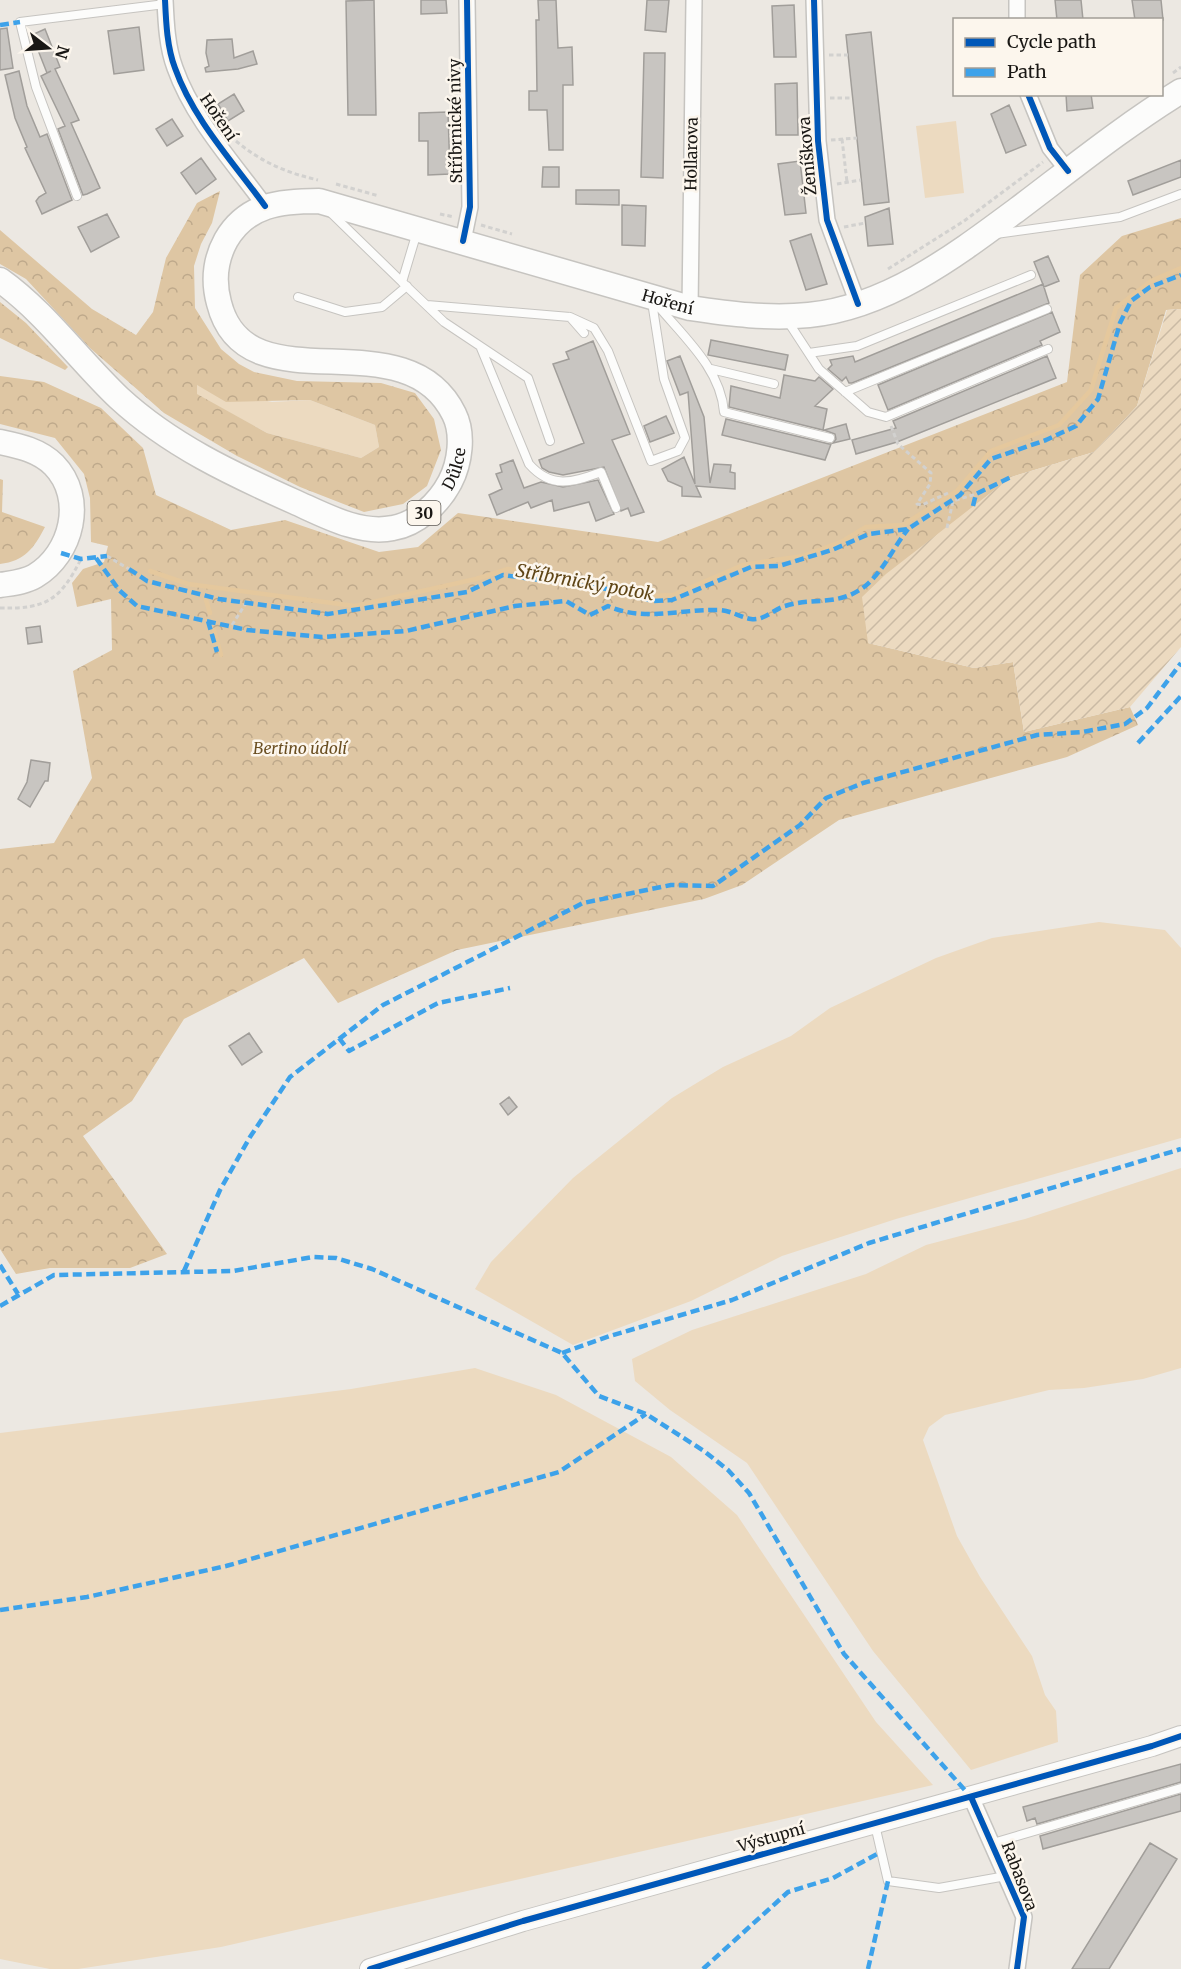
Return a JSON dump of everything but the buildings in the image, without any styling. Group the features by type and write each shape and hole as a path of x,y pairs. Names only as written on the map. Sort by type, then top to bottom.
{"main road":[{"name":"Hoření","path":"265,206 280,202 319,201 427,220 465,231 651,297 690,308 732,315 810,315 858,304 912,281 983,235 1061,163 1181,91"},
{"name":"Důlce","path":"0,280 26,302 119,398 178,443 236,475 326,515 352,525 393,528 426,511 446,489 458,459 459,437 456,418 446,399 419,375 402,369 369,364 288,360 264,353 239,339 219,307 216,266 220,251 239,222 252,211 265,206"},
{"path":"0,442 40,454 53,464 61,473 72,507 67,539 51,564 34,576 0,585"}],"street":[{"name":"Stříbrnické nivy","path":"465,231 470,207 467,0"},
{"name":"Hollarova","path":"690,308 694,0"},
{"name":"Ženíškova","path":"814,0 818,141 827,220 858,304"},
{"path":"1017,0 1017,18"},
{"name":"Hoření","path":"165,2 166,27 174,67 194,110 265,206"},
{"path":"1029,96 1036,120 1061,163"},
{"name":"Výstupní","path":"370,1969 534,1918 971,1797 1181,1736"},
{"name":"Rabasova","path":"971,1797 1024,1917 1017,1969"}],"lane":[{"path":"77,196 36,87 20,22 165,2"},
{"path":"983,235 1120,218 1181,194"},
{"path":"319,201 444,322 528,378 550,441"},
{"path":"298,297 345,312 382,307 404,284 427,220"},
{"path":"809,353 857,346 1031,275"},
{"path":"427,305 570,317 594,328 608,351 651,461 678,451 685,438 664,379 655,337 651,297"},
{"path":"651,297 711,369 723,396 724,412 830,438"},
{"path":"845,392 1047,309"},
{"path":"785,316 819,369 868,412 886,417 1048,349"},
{"path":"570,317 584,333"},
{"path":"481,346 529,464 536,472 561,483 573,482 601,472 616,508"},
{"path":"711,369 774,384"},
{"path":"993,1843 1181,1788"},
{"path":"874,1823 888,1881 939,1888 1007,1876"}],"path":[{"path":"828,55 848,55"},
{"path":"831,98 852,98"},
{"path":"231,137 266,163 293,174 381,197"},
{"path":"831,140 857,138"},
{"path":"842,139 847,182"},
{"path":"886,270 1061,163"},
{"path":"837,184 861,180"},
{"path":"427,220 465,231 512,234"},
{"path":"843,227 866,223"},
{"path":"886,417 898,444 931,474 930,484 917,504 922,505 948,493"},
{"path":"947,528 953,501 976,494"},
{"path":"107,556 129,569"},
{"path":"0,608 46,603 65,589 81,559"},
{"path":"232,625 246,603"}],"shaded area":[{"path":"956,121 964,193 925,198 916,126"},
{"path":"1181,309 1181,647 1130,707 1024,732 1013,662 974,668 868,643 862,597 886,574 1011,477 1094,452 1137,406 1167,310"},
{"path":"197,385 272,402 310,400 375,425 379,447 361,458 267,433 196,394"},
{"path":"1099,922 1165,930 1181,948 1181,1138 896,1219 782,1256 691,1301 573,1345 475,1289 491,1262 573,1178 672,1098 723,1067 791,1036 830,1008 936,958 992,938"},
{"path":"1181,1168 1181,1368 1143,1379 1084,1388 1049,1390 945,1415 929,1427 923,1440 957,1536 980,1577 1032,1656 1045,1695 1056,1711 1058,1742 971,1770 873,1651 747,1463 670,1410 635,1381 632,1359 692,1330 866,1274 926,1245 1025,1219"},
{"path":"475,1368 556,1395 671,1457 737,1515 876,1722 933,1785 221,1947 78,1969 50,1969 0,1959 0,1433 351,1389"}],"green space":[{"path":"220,191 212,223 201,244 194,266 195,308 221,349 239,364 254,372 297,381 381,383 415,393 434,419 441,450 427,486 403,504 364,512 300,487 237,456 164,413 90,348 26,279 0,264 0,230 92,309 136,335 153,312 166,258 197,203","holes":["197,385 226,402 310,400 375,425 379,447 361,458 267,433 197,394"]},
{"name":"Bertino údolí","path":"1181,218 1181,309 1166,310 1137,406 1094,452 1011,477 947,528 868,643 974,668 1013,662 1024,732 1130,707 1138,725 1067,757 839,820 742,885 704,899 457,950 338,1003 304,958 184,1019 132,1101 83,1136 167,1254 130,1268 50,1268 16,1274 0,1249 0,849 54,843 92,778 73,671 112,650 111,599 77,607 72,583 83,569 104,562 108,546 91,542 90,498 84,474 55,438 0,424 0,376 44,382 101,408 143,448 156,495 231,530 285,520 379,552 418,547 458,513 658,542 1067,382 1080,275 1122,236"},
{"path":"0,302 26,323 68,367 65,370 0,338"},
{"path":"0,479 3,480 2,512 45,527 37,541 22,557 0,564"}],"waterway":[{"name":"Stříbrnický potok","path":"150,571 188,584 355,606 476,579 508,569 624,586 651,596 673,595 743,565 803,556 843,541 866,527 903,525 957,491 991,451 1059,425 1091,390 1116,308 1151,281 1181,268"},
{"path":"206,600 210,613"},
{"path":"214,630 221,655"}],"marked path":[{"path":"0,25 20,22"},
{"path":"129,569 147,581 219,599 328,614 467,592 503,575 614,590 653,601 672,600 751,567 779,566 832,550 869,534 908,529 960,495 991,459 1046,440 1076,426 1098,399 1120,323 1131,301 1150,287 1181,275"},
{"path":"973,506 976,494 1011,477"},
{"path":"96,558 119,590 137,606 247,630 322,637 406,631 515,606 566,601 590,615 608,606 621,611 648,614 722,610 756,619 795,603 834,599 854,593 877,574 908,529"},
{"path":"61,553 81,559 107,556"},
{"path":"208,621 217,652"},
{"path":"184,1271 220,1190 250,1137 290,1077 383,1005 583,903 671,885 713,886 800,825 826,798 863,783 1037,735 1082,732 1125,724 1147,708 1181,663"},
{"path":"1138,743 1181,696"},
{"path":"339,1038 349,1051 438,1003 510,988"},
{"path":"562,1353 610,1336 732,1300 869,1243 1181,1149"},
{"path":"0,1306 54,1275 233,1271 313,1257 336,1258 372,1269 562,1353 599,1396 646,1414 704,1451 728,1470 749,1493 844,1654 971,1797"},
{"path":"0,1265 18,1294"},
{"path":"0,1610 87,1597 226,1566 559,1472 646,1414"},
{"path":"703,1969 788,1892 833,1878 879,1853"},
{"path":"868,1969 888,1881"}],"cycle path":[{"path":"165,0 170,52 183,87 215,140 265,206"},
{"path":"463,241 470,207 467,0"},
{"path":"814,0 818,141 827,220 858,304"},
{"path":"1029,96 1050,148 1068,171"},
{"path":"370,1969 523,1921 1181,1736"},
{"path":"971,1797 1024,1917 1017,1969"}]}
